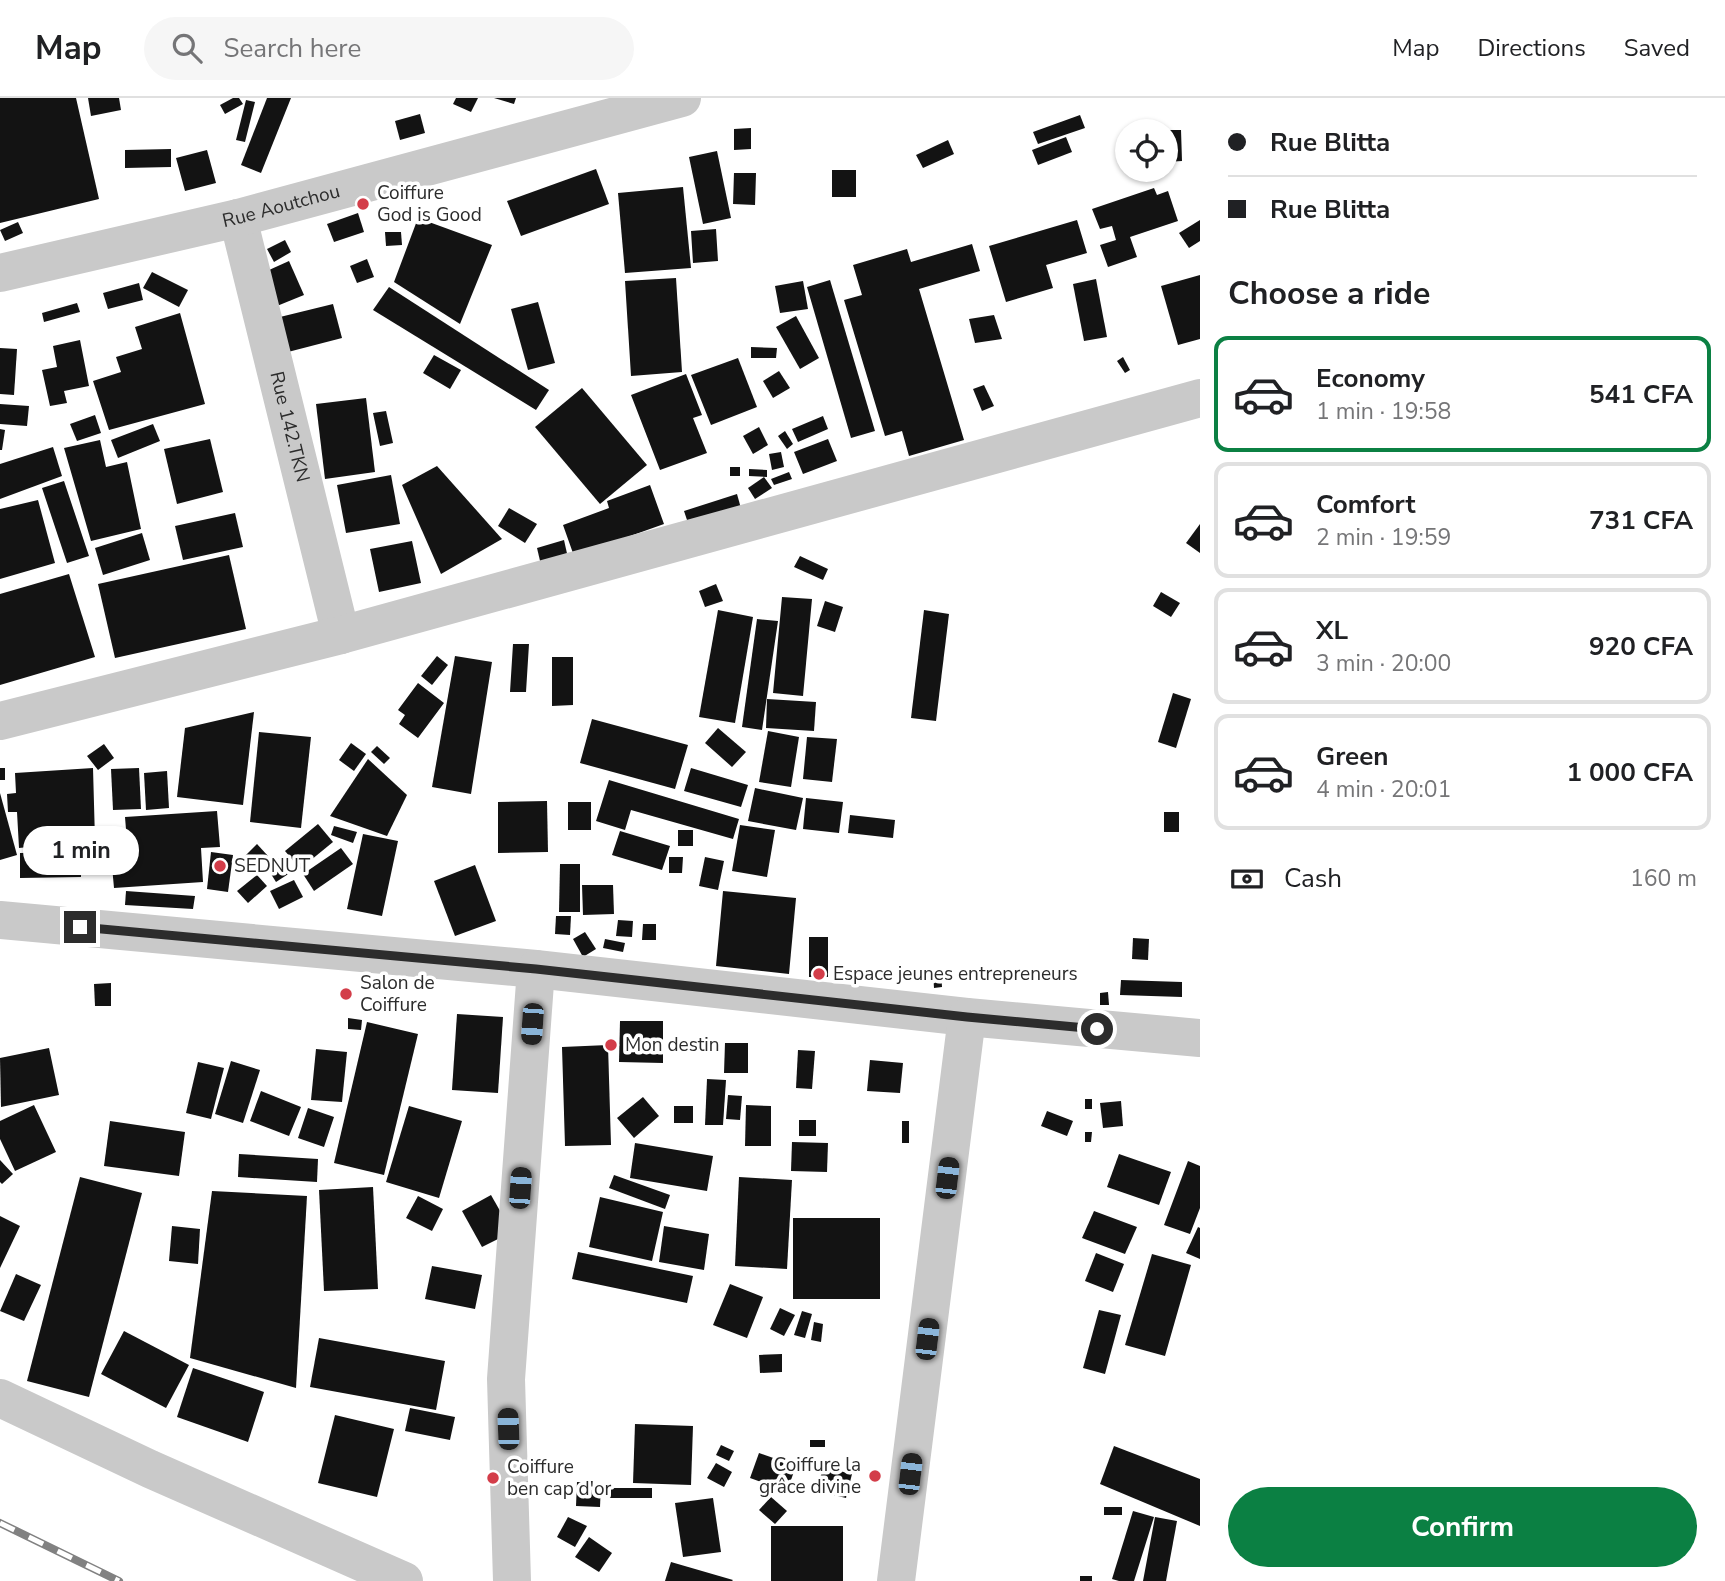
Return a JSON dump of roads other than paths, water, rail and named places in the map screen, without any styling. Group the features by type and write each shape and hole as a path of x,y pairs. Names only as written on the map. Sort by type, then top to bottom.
{"street":[{"name":"Rue Aoutchou","path":"0,273 238,218 643,103 682,98"},
{"name":"Rue 142.TKN","path":"238,218 341,635"},
{"path":"0,721 341,635 1200,398"},
{"path":"0,920 536,969 967,1017 1200,1038"},
{"path":"512,1581 506,1379 536,969"},
{"path":"896,1581 967,1017"},
{"path":"0,1398 150,1469 404,1581"}],"railway":[{"path":"0,1523 119,1581"}],"place":[{"name":"Coiffure God is Good","path":"363,204"},
{"name":"SEDNUT","path":"220,866"},
{"name":"Espace jeunes entrepreneurs","path":"819,974"},
{"name":"Salon de Coiffure","path":"346,994"},
{"name":"Mon destin","path":"611,1045"},
{"name":"Coiffure la grâce divine","path":"875,1476"},
{"name":"Coiffure ben cap d'or","path":"493,1478"}]}
